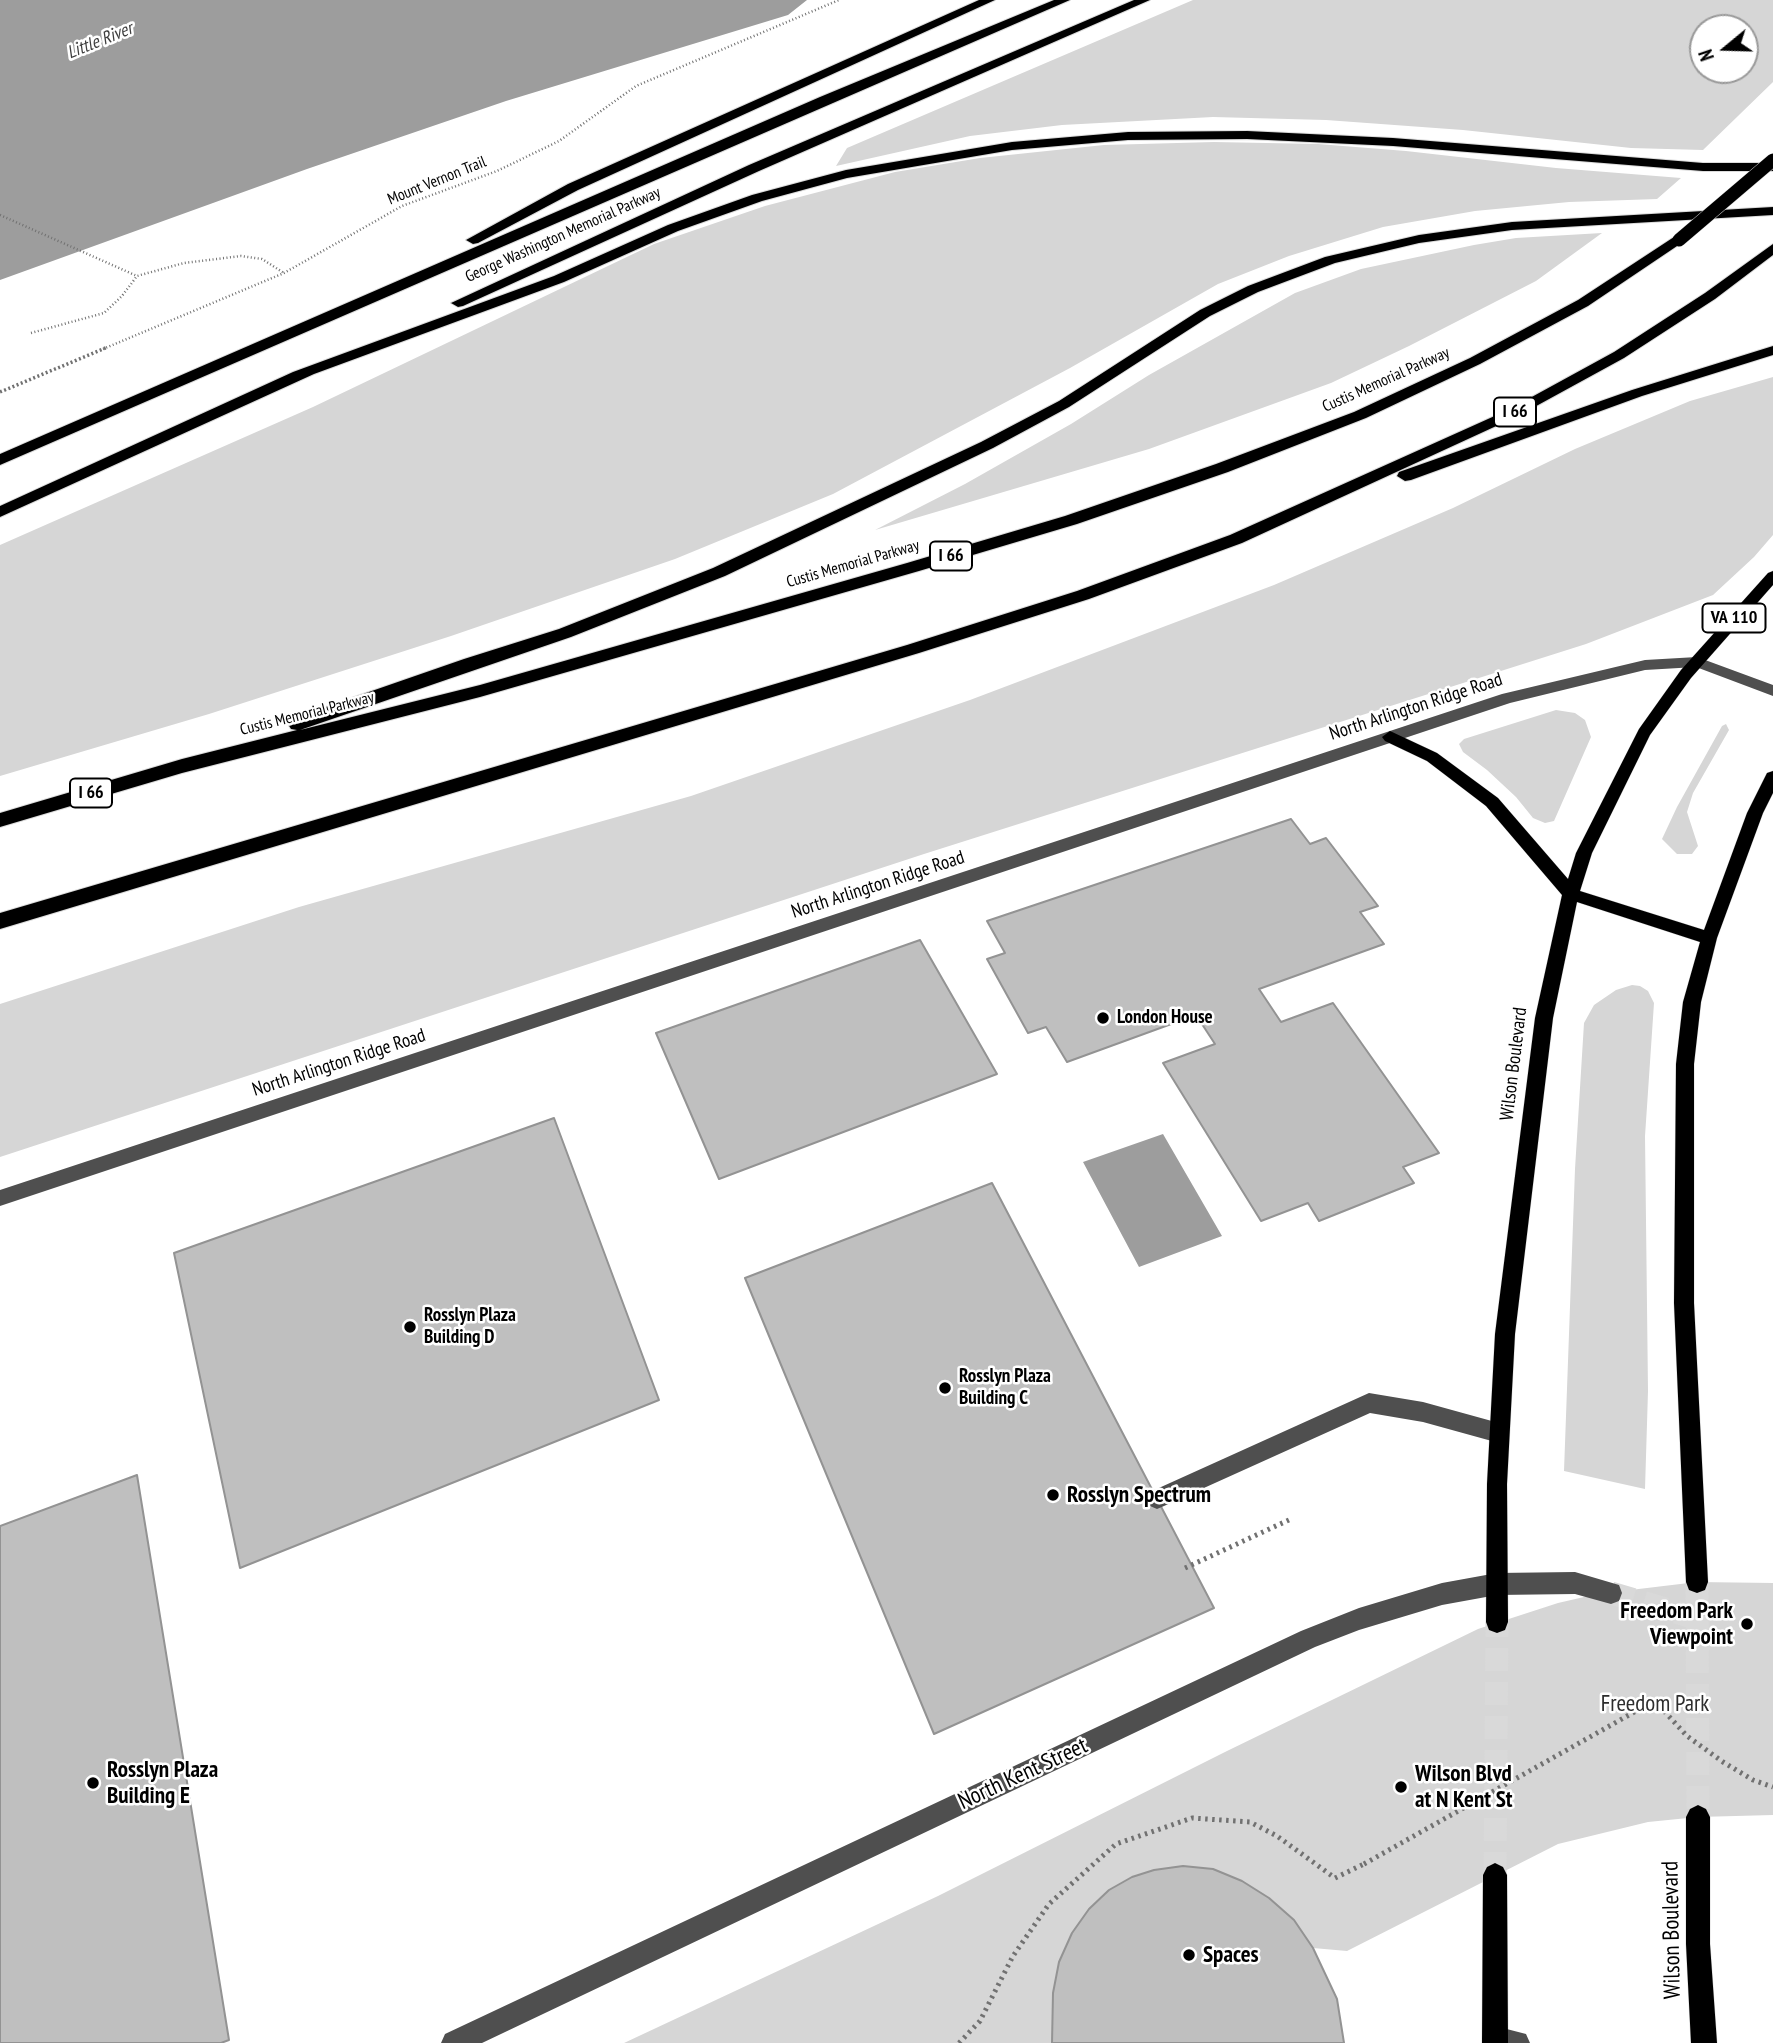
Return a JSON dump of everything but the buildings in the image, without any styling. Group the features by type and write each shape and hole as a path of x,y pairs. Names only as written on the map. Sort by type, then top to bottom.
{"highway":[{"path":"338,312 573,187 989,0"},
{"name":"George Washington Memorial Parkway","path":"0,460 813,106 1064,0"},
{"name":"George Washington Memorial Parkway","path":"0,512 742,174 1144,0"},
{"path":"298,375 559,279 673,228 757,198 858,171 1012,146 1156,135 1273,135 1703,167 1773,167"},
{"name":"Custis Memorial Parkway","path":"0,820 182,766 480,691 900,571 1071,520 1222,468 1360,415 1475,361 1583,303 1679,240 1773,160"},
{"path":"182,766 470,663 565,633 719,572 987,445 1064,404 1205,313 1253,289 1318,264 1419,239 1512,226 1773,211"},
{"name":"I 66","path":"0,921 913,649 1083,595 1236,539 1513,414 1619,355 1710,296 1773,248"},
{"path":"1236,539 1611,402 1773,350"}],"main road":[{"name":"Wilson Boulevard","path":"1497,1622 1499,1433 1505,1334 1544,1018 1571,894 1584,853 1634,750 1655,716 1697,662 1773,576"},
{"path":"1390,737 1432,757 1492,802 1571,894 1709,938"},
{"path":"1697,1582 1684,1303 1685,1064 1692,1002 1709,938 1755,813 1773,777"},
{"name":"Wilson Boulevard","path":"1698,1816 1698,1944 1704,2043"},
{"path":"1494,1875 1502,2042"}],"street":[{"name":"North Arlington Ridge Road","path":"0,1198 1507,698 1645,665 1697,662 1773,691"},
{"path":"1157,1499 1369,1403 1423,1412 1499,1433"},
{"name":"North Kent Street","path":"453,2043 1309,1639 1386,1609 1442,1594 1497,1584 1575,1583 1611,1593"}],"path":[{"name":"Mount Vernon Trail","path":"0,392 284,273 402,206 497,171 559,141 636,86 839,0"},
{"path":"0,215 137,276"},
{"path":"31,333 104,313 122,296 137,276 184,263 241,256 262,260 284,273"},
{"path":"1185,1568 1291,1519"},
{"path":"960,2043 980,2021 1013,1956 1049,1905 1116,1844 1192,1818 1250,1822 1277,1836 1335,1878 1645,1706 1655,1706 1664,1711 1687,1736 1723,1762 1753,1780 1773,1787"}],"green space":[{"path":"1193,0 1773,0 1773,82 1703,150 1631,148 1463,130 1326,120 1213,117 1062,125 970,136 836,166 847,148"},
{"path":"1214,142 1318,144 1681,178 1657,199 1569,202 1475,211 1383,227 1289,256 1218,284 1070,368 833,494 675,559 451,636 209,714 0,776 0,545 313,407 654,244 765,206 895,172 980,158 1104,145"},
{"path":"1602,233 1536,281 1331,383 1149,449 875,530 965,484 1071,424 1149,375 1295,293 1361,269 1474,245 1516,238"},
{"path":"1773,377 1773,535 1754,557 1713,595 1586,644 924,854 0,1157 0,1004 299,907 691,796 970,700 1274,585 1453,508 1575,449 1690,401"},
{"path":"1556,710 1575,713 1585,720 1591,737 1554,821 1545,823 1533,818 1516,797 1463,752 1459,744 1464,739"},
{"path":"1726,724 1729,730 1693,793 1687,812 1698,846 1692,854 1677,854 1662,839 1722,726"},
{"path":"1632,985 1648,991 1654,1003 1645,1136 1648,1391 1645,1489 1564,1471 1575,1169 1584,1023 1594,1005 1616,990"},
{"name":"Freedom Park","path":"1697,1582 1773,1583 1773,1815 1698,1817 1648,1822 1558,1844 1347,1951 1313,1948 1294,1920 1183,1866 1154,1870 1132,1877 1089,1909 1072,1933 1059,1962 1053,1993 1052,2043 624,2043 938,1896 1478,1629 1558,1603 1597,1594"}],"water":[{"name":"Little River","path":"0,0 807,0 788,15 506,101 307,169 0,280"},
{"path":"1163,1134 1222,1236 1139,1267 1083,1162"}],"tunnel":[{"path":"1697,1582 1698,1817"},
{"path":"1611,1593 1699,1619"},
{"path":"1495,1875 1497,1622"}],"place":[{"name":"London House","path":"1103,1018"},
{"name":"Rosslyn Plaza Building D","path":"410,1327"},
{"name":"Rosslyn Plaza Building C","path":"945,1388"},
{"name":"Rosslyn Spectrum","path":"1053,1495"},
{"name":"Freedom Park Viewpoint","path":"1747,1624"},
{"name":"Rosslyn Plaza Building E","path":"93,1783"},
{"name":"Wilson Blvd at N Kent St","path":"1401,1787"},
{"name":"Spaces","path":"1189,1955"}]}
